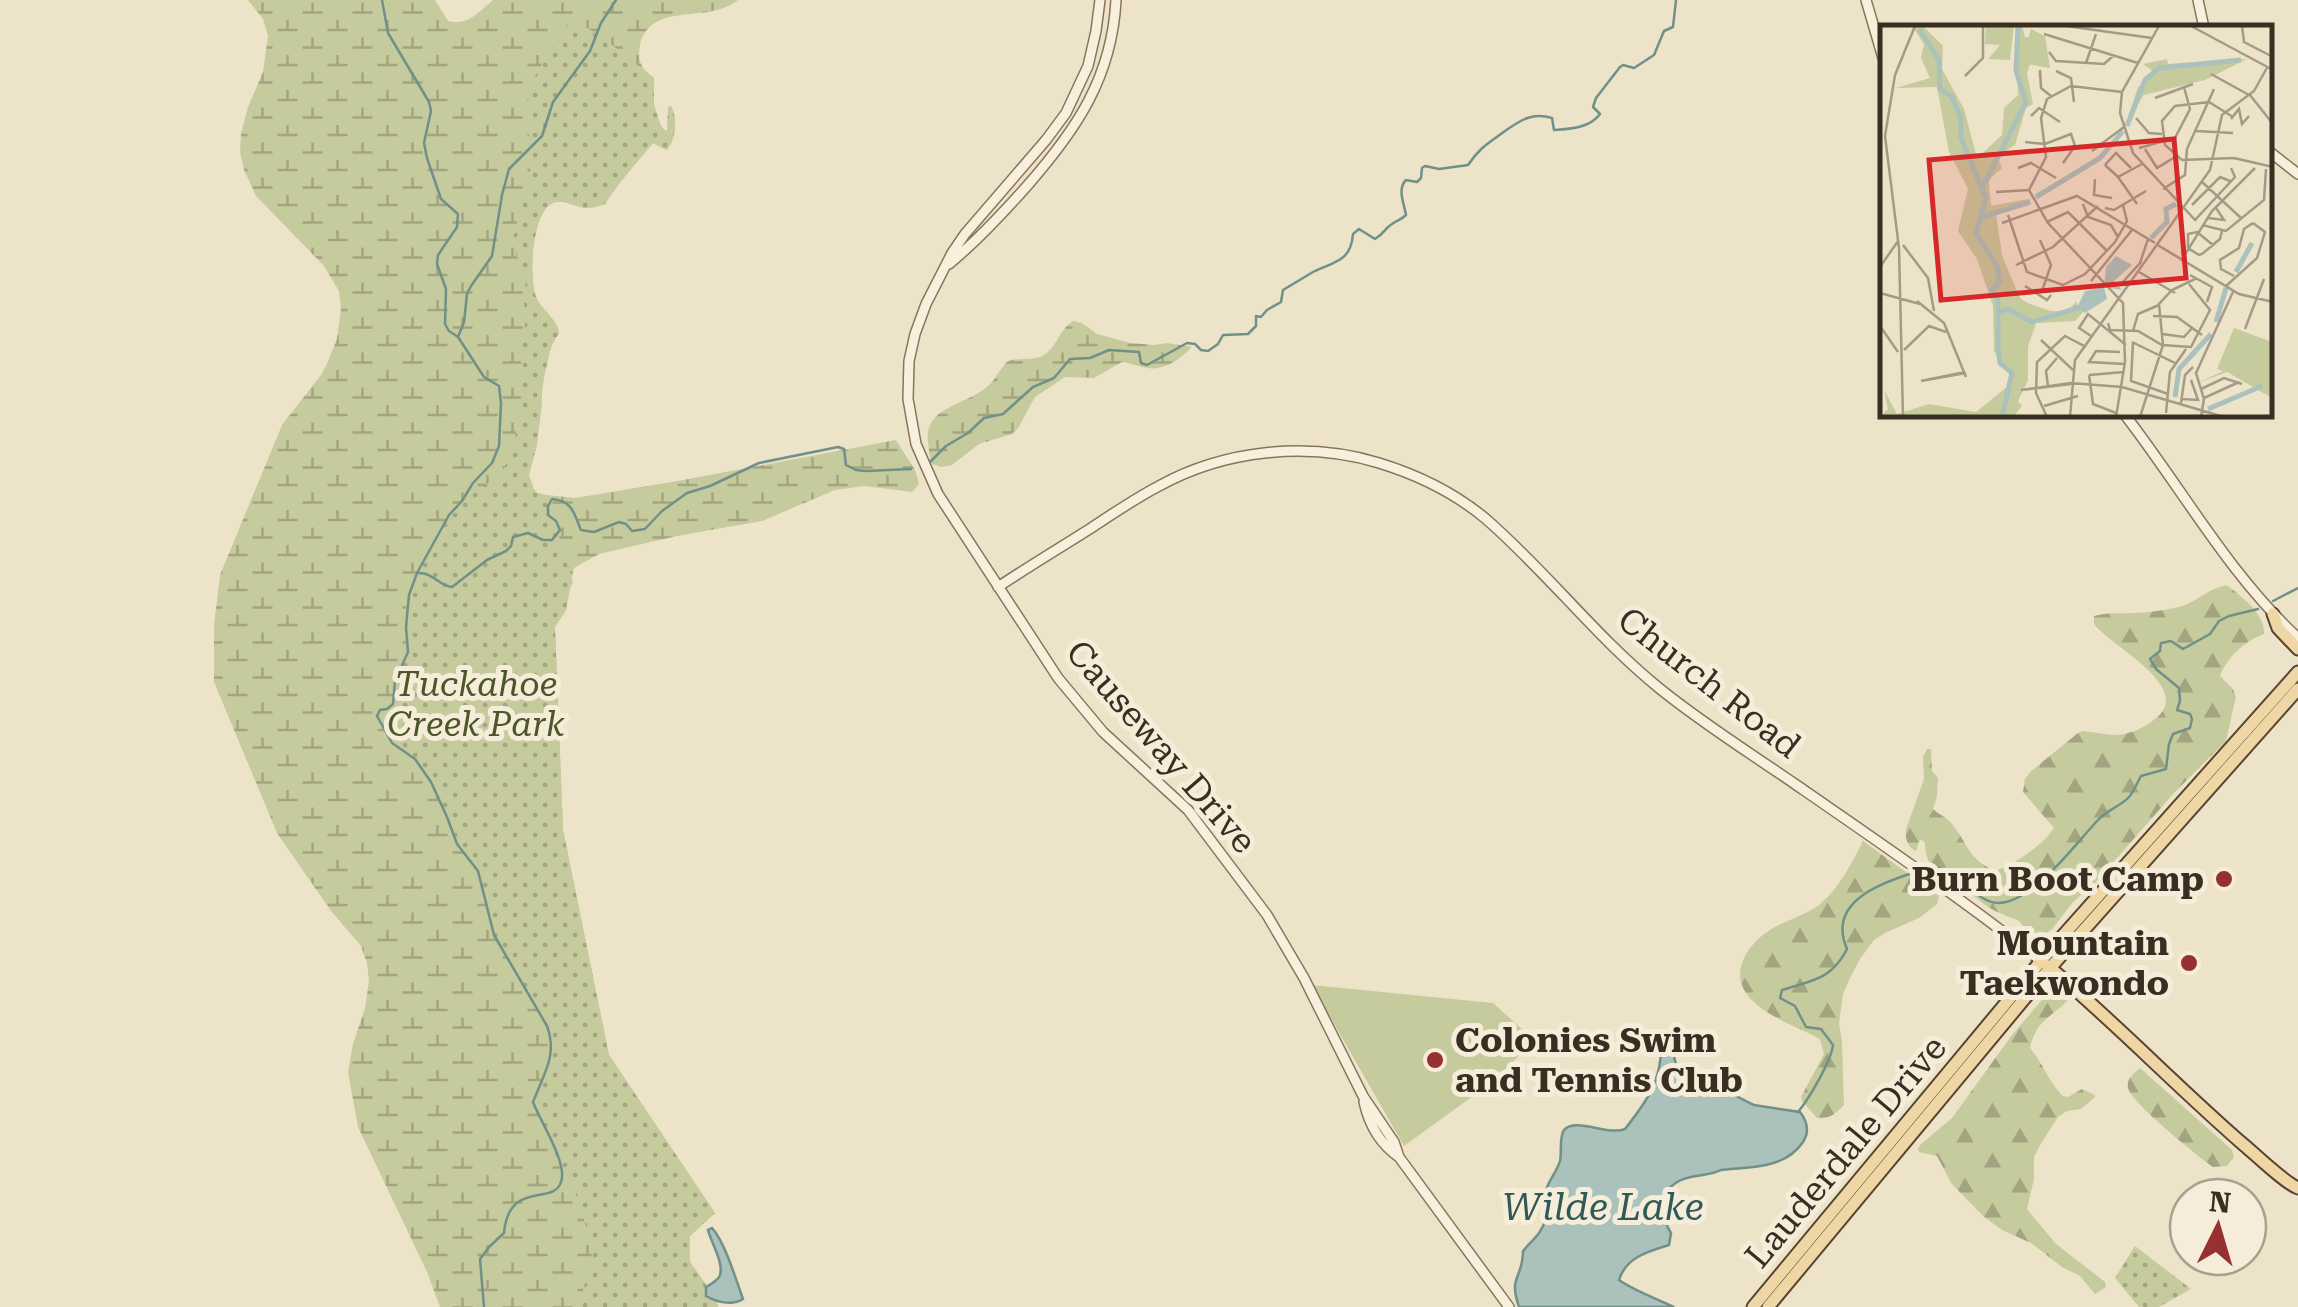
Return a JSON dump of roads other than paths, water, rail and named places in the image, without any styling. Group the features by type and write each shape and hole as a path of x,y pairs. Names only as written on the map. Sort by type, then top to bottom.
{"main road":[{"path":"2273,614 2278,628 2298,649"},
{"name":"Lauderdale Drive","path":"1753,1307 2298,672"},
{"name":"Lauderdale Drive","path":"1768,1307 2046,965 2298,689"},
{"name":"Church Road","path":"2046,965 2231,1134 2282,1176 2294,1179 2298,1186"}],"street":[{"name":"Causeway Drive","path":"1100,0 1088,66 1066,112 974,223 930,294 909,361 910,414 916,444 934,485 1058,678 1120,748 1188,810 1267,915 1304,978 1363,1096 1377,1136 1399,1157 1509,1307"},
{"name":"Causeway Drive","path":"947,266 1006,210 1076,125 1102,71 1116,0"},
{"path":"1866,0 1880,48"},
{"path":"2198,0 2203,25"},
{"path":"2273,154 2298,174"},
{"path":"2128,418 2226,558 2298,638"},
{"name":"Church Road","path":"998,587 1160,485 1222,461 1308,451 1351,456 1397,468 1444,490 1479,514 1604,639 1689,712 1940,883 2046,965"}],"water":[{"name":"Wilde Lake","path":"1665,1039 1671,1045 1681,1084 1724,1090 1754,1105 1800,1112 1807,1126 1803,1142 1777,1162 1689,1177 1667,1192 1663,1212 1671,1233 1669,1245 1633,1260 1619,1280 1674,1307 1519,1307 1515,1283 1523,1251 1544,1225 1544,1197 1560,1161 1562,1133 1576,1125 1625,1129 1652,1090"},
{"path":"712,1228 734,1272 743,1299 739,1301 724,1302 706,1296 706,1287 718,1278 721,1270 708,1230"}],"waterway":[{"path":"382,0 388,33 429,102 431,111 424,143 441,199 458,214 457,227 438,255 437,264 446,289 445,324 484,377 499,386 501,403 499,446 492,463 449,515 417,573 409,595 408,652 395,681 393,704 377,716 392,743 415,759 431,782 457,844 478,871 494,935 547,1026 550,1056 533,1102 557,1153 562,1174 557,1189 522,1199 514,1206 504,1233 480,1259 484,1307"},
{"path":"458,337 467,294 492,256 509,169 542,136 553,102 590,51 616,0"},
{"path":"930,462 984,418 1003,414 1033,387 1054,378 1070,359 1090,358 1109,350 1139,352 1141,363 1147,365 1187,343 1208,351 1223,335 1248,334 1256,326 1256,316 1261,317 1281,302 1283,290 1345,256 1353,234 1359,229 1375,239 1406,215 1403,184 1406,180 1417,182 1425,166 1439,169 1468,165 1489,142 1516,123 1533,117 1552,118 1554,130 1591,122 1600,114 1593,107 1596,98 1620,67 1634,68 1654,55 1664,31 1673,27 1676,0"},
{"path":"419,573 452,587 487,560 506,551 513,537 528,533 552,540 560,530 548,515 552,499 569,505 581,530 594,532 619,522 632,531 645,529 687,493 759,463 838,447 844,449 846,465 856,470 911,469"},
{"path":"2273,601 2298,588"},
{"path":"1931,867 1950,873 1982,897 1998,903 2011,900 2039,883 2102,817 2129,797 2141,776 2166,769 2173,734 2190,728 2190,714 2177,710 2179,688 2150,659 2160,651 2161,643 2171,641 2183,649 2210,634 2219,621 2258,609"},
{"path":"1798,1112 1819,1080 1833,1045 1821,1029 1806,1027 1795,1006 1780,998 1782,990 1828,973 1847,949 1844,919 1850,908 1871,890 1912,873"}],"place":[{"name":"Burn Boot Camp","path":"2224,879"},
{"name":"Mountain Taekwondo","path":"2189,963"},
{"name":"Colonies Swim and Tennis Club","path":"1435,1060"}],"park label":[{"name":"Tuckahoe Creek Park","path":"476,704"}]}
